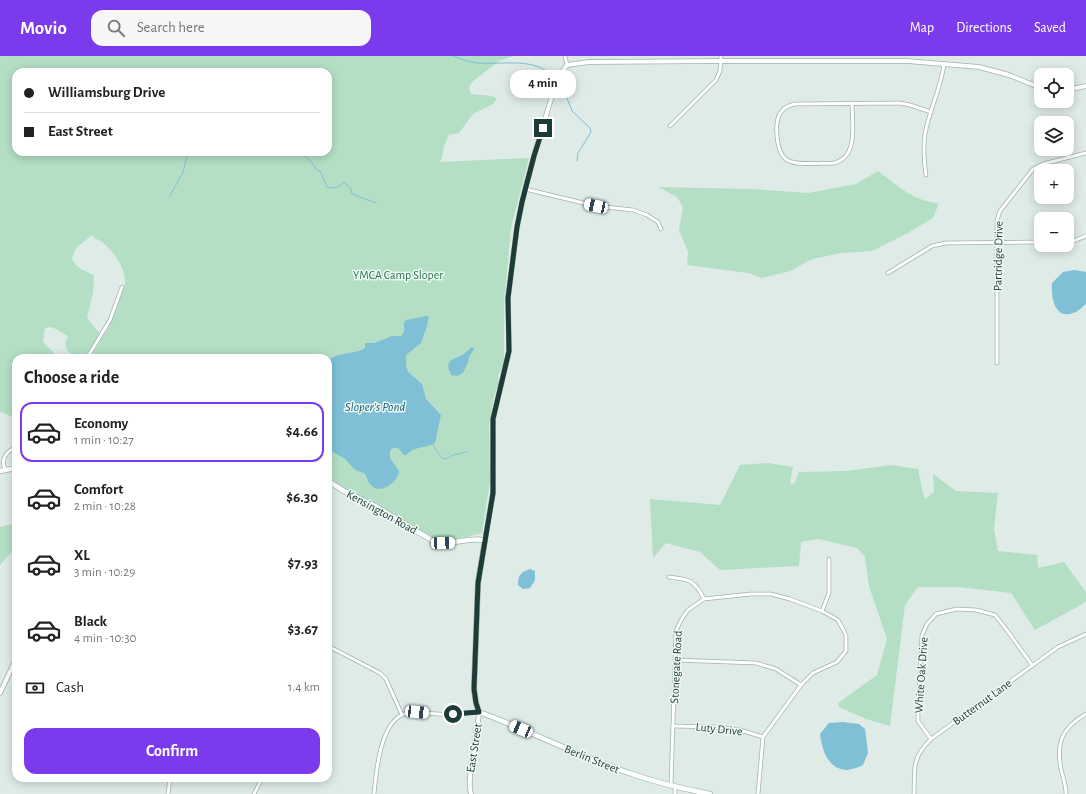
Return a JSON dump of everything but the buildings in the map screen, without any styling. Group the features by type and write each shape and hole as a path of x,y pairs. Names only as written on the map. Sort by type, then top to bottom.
{"main road":[{"path":"2,470 12,469"},
{"name":"Kensington Road","path":"332,484 375,506 434,541 443,543 477,539 485,540"},
{"name":"East Street","path":"479,712 474,689 478,583 485,540"},
{"name":"Berlin Street","path":"479,712 582,756 632,774 673,786 710,794"}],"street":[{"path":"565,56 567,65 589,62 721,58 907,58 944,64 979,67 1009,75 1034,85"},
{"path":"670,126 716,80 720,71 721,58"},
{"path":"926,175 923,153 925,135 941,82 944,64"},
{"name":"East Street","path":"485,540 493,493 493,419 509,351 508,298 517,227 525,189 557,79 567,65"},
{"path":"1074,89 1086,86"},
{"path":"852,103 850,150 845,158 840,162 797,163 786,159 782,155 779,149 777,121 781,111 795,104 852,103 905,104 931,112"},
{"name":"Partridge Drive","path":"997,363 997,220 1000,210 1033,169 1043,164 1086,153"},
{"path":"525,189 596,206 633,210 647,215 658,222 661,229"},
{"path":"1074,241 1086,236"},
{"path":"888,273 932,246 946,243 1034,242"},
{"path":"89,354 110,320 122,287"},
{"path":"2,470 4,458 12,449"},
{"path":"822,611 829,593 829,559"},
{"path":"670,577 686,578 699,588 704,599"},
{"name":"Stonegate Road","path":"675,794 673,786 673,726 676,631 681,620 688,610 704,599 751,594 771,594 790,599 822,611 838,620 846,635 846,651 837,662 812,674 801,685 764,737 758,794"},
{"name":"White Oak Drive","path":"930,739 918,722 918,714 922,635 927,624 936,614 957,609 976,610 995,615 1032,665"},
{"name":"Butternut Lane","path":"914,794 916,760 921,749 930,739 1058,647 1086,634"},
{"path":"332,648 380,673 386,679 402,714"},
{"path":"675,660 756,663 776,669 801,685"},
{"path":"0,693 12,668"},
{"path":"374,794 375,779 383,743 388,729 402,714 417,712 439,714 479,712"},
{"name":"East Street","path":"471,794 470,778 479,712"},
{"path":"1066,794 1066,786 1059,760 1060,743 1068,726 1086,714"},
{"name":"Luty Drive","path":"673,726 716,727 740,730 764,737"},
{"path":"168,794 170,782"},
{"path":"254,794 260,782"}],"green space":[{"name":"YMCA Camp Sloper","path":"0,56 513,56 499,61 472,82 469,87 471,94 492,96 496,98 496,100 493,104 473,114 459,133 449,135 444,146 440,162 529,158 511,228 504,304 504,363 498,376 499,383 494,396 489,424 490,481 482,533 439,541 332,481 332,354 92,354 109,327 125,284 125,278 124,272 115,255 101,241 92,235 76,248 72,258 78,267 94,275 93,293 87,318 100,334 87,354 72,354 68,352 65,344 68,336 52,327 45,328 43,342 53,354 12,354 12,416 0,412"},
{"path":"878,171 906,192 922,200 939,203 933,218 906,234 872,251 842,253 812,259 790,271 762,278 748,273 687,265 688,252 679,230 683,207 677,197 658,187 752,189 808,193 856,184"},
{"path":"768,463 793,467 790,483 794,484 799,472 846,471 891,465 918,469 925,499 934,492 933,474 956,491 998,493 994,529 998,551 1037,555 1038,568 1064,562 1086,592 1086,602 1035,630 1011,593 958,587 918,587 905,605 890,726 866,719 839,707 838,703 877,675 887,639 869,586 865,557 857,548 818,539 801,542 799,566 720,570 700,552 666,543 653,558 650,499 720,505 740,465"},
{"path":"12,524 12,552 0,565 0,527"}],"water":[{"path":"1074,270 1086,272 1086,304 1077,312 1067,314 1062,313 1055,306 1053,300 1052,283 1063,272"},
{"name":"Sloper's Pond","path":"426,316 429,317 421,343 406,355 406,366 408,372 422,384 426,399 441,415 435,443 417,448 406,455 404,455 398,448 393,448 390,451 390,458 399,471 398,475 393,483 379,489 375,488 369,483 365,474 354,469 345,459 332,451 332,357 362,350 365,348 365,343 374,343 392,336 401,336 404,332 404,323 406,320"},
{"path":"472,347 474,349 469,357 463,373 457,376 451,375 448,365 449,362 464,354"},
{"path":"530,569 535,571 535,580 530,588 523,589 518,585 519,576 524,571"},
{"path":"843,722 859,724 865,729 868,753 863,765 848,770 835,767 827,758 822,746 820,734 829,723"}],"waterway":[{"path":"453,56 477,63 530,64 539,67 554,79"},
{"path":"559,84 563,88 572,111 590,128 591,132 578,153 577,161"},
{"path":"170,196 183,172 187,156"},
{"path":"305,156 317,170 320,171 327,187 336,187 344,182 351,189 352,194 376,203"},
{"path":"433,445 440,455 446,459 453,455 467,452"}],"route":[{"path":"453,714 479,712 474,689 478,583 493,493 493,419 509,351 508,298 517,227 525,189 543,128"}]}
